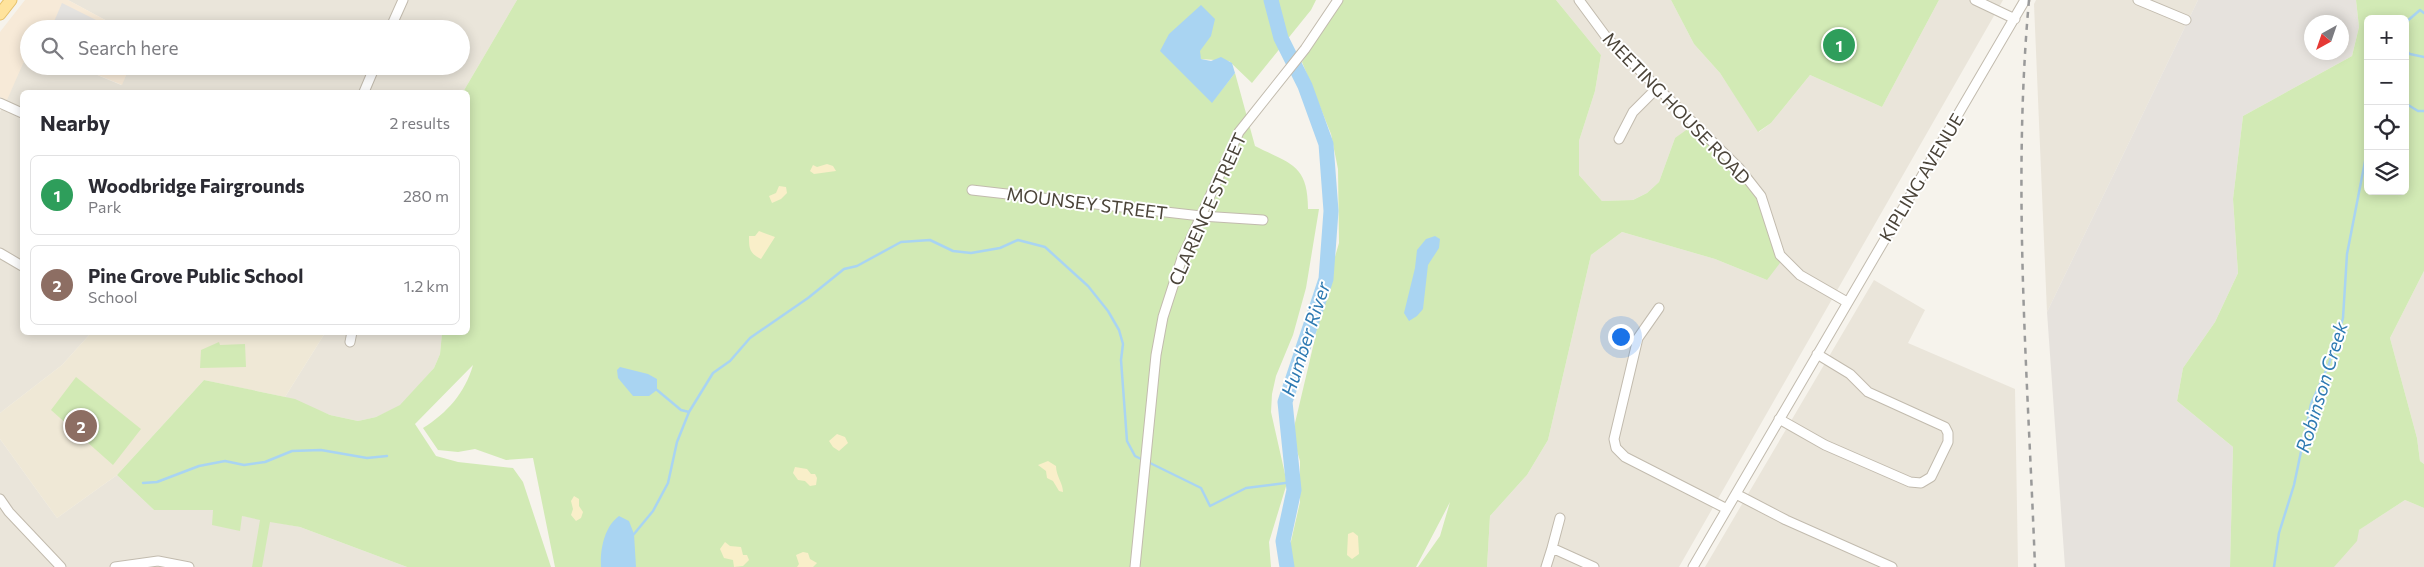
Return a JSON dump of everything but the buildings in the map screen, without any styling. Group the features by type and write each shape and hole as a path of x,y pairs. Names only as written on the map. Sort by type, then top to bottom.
{"main road":[{"path":"0,14 11,0"}],"street":[{"path":"394,20 403,0"},
{"name":"CLARENCE STREET","path":"1135,567 1156,355 1163,317 1182,258 1239,132 1305,49 1338,0"},
{"name":"MEETING HOUSE ROAD","path":"1579,0 1608,38 1656,89 1739,168 1761,196 1780,255 1800,275 1847,302"},
{"path":"1974,0 2015,19"},
{"name":"KIPLING AVENUE","path":"1693,567 2025,0"},
{"path":"2138,0 2186,20"},
{"path":"365,90 371,75"},
{"path":"1619,139 1633,112 1656,89"},
{"path":"0,103 20,112"},
{"name":"MOUNSEY STREET","path":"972,190 1201,216 1263,220"},
{"path":"0,253 20,265"},
{"path":"1659,308 1638,338 1614,439 1616,448 1625,457 1727,509"},
{"path":"350,342 351,335"},
{"path":"1779,419 1825,445 1911,483 1921,483 1931,477 1948,442 1949,435 1945,427 1869,392 1850,374 1818,354"},
{"path":"1736,494 1786,520 1892,567"},
{"path":"0,499 61,567"},
{"path":"1546,567 1560,518"},
{"path":"1552,548 1594,567"},
{"path":"115,567 158,561 189,567"}],"shaded area":[{"path":"25,0 68,0 105,20 20,20 20,70 7,100 0,97 0,32"},
{"path":"68,0 517,0 464,90 20,90 20,335 89,335 62,365 0,413 0,112 20,69 20,75 97,75 121,85 126,75 470,75 470,20 105,20"},
{"path":"1556,0 1671,0 1694,44 1720,73 1759,132 1771,123 1810,75 1882,107 1939,0 2003,0 1679,567 1487,567 1490,516 1527,475 1548,440 1591,255 1622,232 1715,259 1767,280 1675,138 1659,182 1647,193 1633,200 1602,201 1579,175 1579,141 1595,91 1601,55"},
{"path":"2036,0 2198,0 2047,312 2034,4"},
{"path":"2198,0 2356,0 2359,27 2352,56 2349,58 2349,15 2304,15 2304,60 2345,60 2243,116 2233,199 2238,273 2215,322 2183,368 2177,401 2233,447 2230,567 2065,567 2047,312"},
{"path":"62,3 96,20 55,20"},
{"path":"98,75 126,75 122,85"},
{"path":"2424,271 2424,464 2420,461 2417,438 2390,338"},
{"path":"1874,280 1925,310 1908,343 2015,389 2018,567 1705,567"},
{"path":"89,335 324,335 285,397 204,380 117,475 57,518 0,439 0,413 62,365"},
{"path":"324,335 442,335 440,354 434,368 400,406 376,417 358,421 330,415 285,397"},
{"path":"0,439 57,518 117,475 154,510 207,509 300,527 407,567 0,567"},
{"path":"2405,500 2424,508 2424,567 2331,567 2328,550"}],"green space":[{"path":"517,0 1316,0 1311,10 1252,83 1229,61 1201,59 1187,22 1212,102 1235,73 1255,146 1295,167 1305,183 1308,209 1319,209 1306,288 1293,335 1276,376 1272,394 1271,412 1287,483 1269,542 1271,567 555,567 533,458 506,460 475,449 458,452 438,450 423,428 440,416 454,401 465,385 473,365 415,424 436,456 458,462 513,468 523,482 551,567 407,567 300,527 270,522 262,567 252,567 260,520 242,516 240,531 212,525 213,510 154,510 117,475 204,380 295,399 330,415 358,421 376,417 400,405 434,368 440,354 442,335 470,335 470,90 464,90"},
{"path":"1342,0 1556,0 1601,55 1595,91 1579,141 1579,175 1602,201 1633,200 1647,193 1659,182 1675,138 1696,123 1757,189 1783,259 1767,280 1715,259 1622,232 1591,255 1548,440 1527,475 1490,516 1487,567 1418,567 1440,536 1450,502 1416,567 1290,567 1287,559 1300,502 1300,461 1294,441 1295,423 1316,334 1320,308 1339,243 1338,169 1331,134 1302,62"},
{"path":"1671,0 1939,0 1882,107 1810,75 1771,123 1758,132 1720,73 1694,44"},
{"path":"2356,0 2424,0 2424,271 2390,338 2417,438 2420,461 2424,464 2424,508 2405,500 2359,530 2357,541 2334,567 2230,567 2233,447 2177,401 2183,368 2215,322 2238,273 2233,199 2243,116 2345,60 2349,60 2352,56 2359,27"},
{"path":"219,342 220,345 245,344 246,367 200,368 201,350"},
{"path":"76,377 141,429 113,465 51,410"}],"sand":[{"path":"827,164 833,166 836,171 814,174 810,171 813,165 817,167"},
{"path":"779,186 786,187 787,193 781,199 772,203 769,196 776,193"},
{"path":"759,231 775,237 761,259 750,250 749,244 749,236 755,236"},
{"path":"837,434 845,437 848,443 839,451 829,441"},
{"path":"1048,461 1056,466 1063,492 1059,491 1053,481 1047,478 1046,471 1038,465"},
{"path":"795,467 807,469 811,474 815,474 817,478 816,485 810,486 805,481 798,480 793,473"},
{"path":"574,496 579,499 579,506 583,512 581,518 576,521 571,515 573,509 571,501"},
{"path":"1353,532 1358,536 1359,554 1352,559 1347,555 1348,534"},
{"path":"725,542 730,546 741,547 743,555 747,555 749,560 743,566 734,567 733,560 724,558 720,549"},
{"path":"803,552 808,553 810,559 817,563 813,567 797,567 799,564 796,555"}],"water":[{"path":"1201,5 1215,19 1211,36 1200,51 1201,59 1211,61 1221,57 1232,63 1235,73 1212,103 1160,51 1169,34"},
{"path":"1435,236 1440,239 1439,248 1428,265 1423,309 1409,321 1404,313 1415,268 1417,250 1426,239"},
{"path":"620,367 648,374 657,379 657,390 649,396 633,396 618,378 617,370"},
{"path":"619,516 629,521 634,534 636,567 601,567 601,553 606,532"}],"waterway":[{"name":"Humber River","path":"1271,0 1281,38 1305,86 1326,144 1331,211 1326,279 1285,402 1294,490 1283,541 1287,567"},
{"name":"Robinson Creek","path":"2409,20 2420,10 2424,13"},
{"name":"Robinson Creek","path":"2409,53 2424,57"},
{"name":"Robinson Creek","path":"2408,105 2418,111 2424,111"},
{"name":"Robinson Creek","path":"2274,567 2279,533 2294,485 2311,404 2329,364 2343,318 2347,254 2367,150"},
{"path":"634,534 653,511 668,483 677,442 689,412 713,373 730,361 750,338 808,298 844,269 857,266 901,242 930,240 953,251 971,253 1000,248 1018,240 1045,247 1088,286 1108,311 1119,330 1123,344 1121,360 1127,441 1135,456 1143,460"},
{"path":"657,390 681,410 689,412"},
{"path":"143,483 157,482 199,466 225,461 244,465 265,462 292,451 321,450 367,458 387,456"},
{"path":"1148,462 1201,488 1210,506 1246,488 1293,482"}],"railway":[{"path":"2029,0 2024,71 2022,212 2023,283 2035,567"}],"place":[{"name":"Woodbridge Fairgrounds","path":"1839,45"},
{"name":"Pine Grove Public School","path":"81,426"}]}
